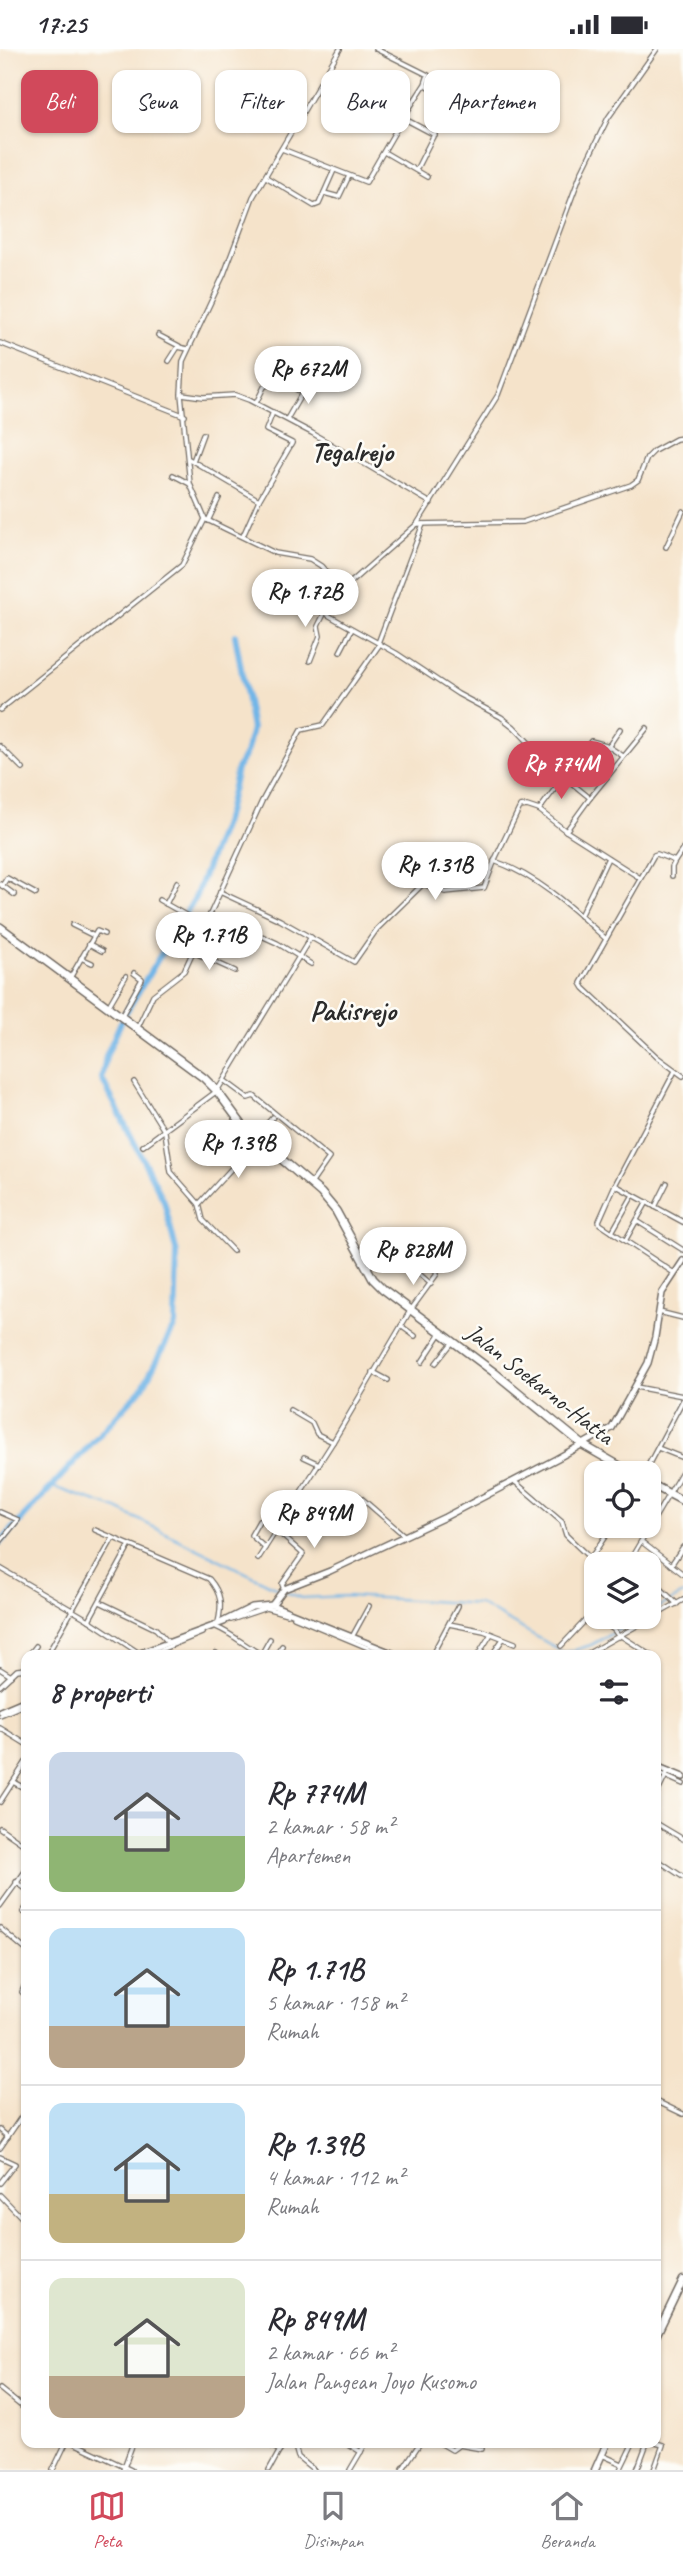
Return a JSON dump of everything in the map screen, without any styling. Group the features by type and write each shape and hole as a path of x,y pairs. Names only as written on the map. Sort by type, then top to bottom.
{"highway":[{"name":"Jalan Soekarno-Hatta","path":"0,927 204,1078 217,1091 238,1122 311,1184 336,1210 377,1284 583,1445 611,1461"},
{"path":"661,1489 683,1501"}],"main road":[{"path":"272,1605 284,1589 406,1536 612,1428 636,1387 653,1345 662,1293 683,1261"},
{"path":"151,1650 255,1607 272,1605 352,1637 375,1650"},
{"path":"0,1713 21,1704"},
{"path":"661,1770 667,1774 683,1777"},
{"path":"661,2326 683,2280"},
{"path":"595,2470 604,2448"}],"street":[{"path":"259,500 191,460 185,445 182,368 188,349 224,274 249,205 340,49"},
{"path":"376,49 424,73"},
{"path":"310,661 320,636 318,626 327,610 342,590 417,524 498,395 595,142 618,103 657,49"},
{"path":"410,106 424,85"},
{"path":"410,122 435,135 416,170"},
{"path":"282,149 366,182 394,133"},
{"path":"383,152 428,177"},
{"path":"265,176 310,206 319,204 334,170"},
{"path":"324,193 339,197 349,176"},
{"path":"158,335 188,349"},
{"path":"0,343 185,416"},
{"path":"169,362 179,346"},
{"path":"256,403 264,387 277,379 302,393"},
{"path":"287,419 309,381"},
{"path":"181,394 207,397 236,395 256,403 431,503"},
{"path":"243,537 259,500 292,443 266,429 273,412"},
{"path":"203,434 191,460 190,484 206,520 282,555 310,559 321,566 342,590"},
{"path":"417,524 523,522 578,505 631,485 638,480 647,459 654,451 683,438"},
{"path":"173,475 190,484"},
{"path":"0,710 182,565 219,498"},
{"path":"666,547 683,511"},
{"path":"137,1030 153,995 182,974 262,801 301,730 323,725 379,644 423,524"},
{"path":"327,610 332,618 501,717 563,777 590,798"},
{"path":"340,652 352,629"},
{"path":"566,831 647,728"},
{"path":"608,747 620,729"},
{"path":"539,810 591,741 623,756"},
{"path":"0,746 23,769"},
{"path":"220,892 273,916 354,962 377,929 424,884 444,893 482,889 520,807 527,806 539,810 566,831 640,877"},
{"path":"672,876 672,867 683,849"},
{"path":"675,861 656,854 640,877 582,985 648,1048 683,1076"},
{"path":"580,916 608,857"},
{"path":"494,861 526,875 606,939"},
{"path":"12,871 1,885 15,895"},
{"path":"7,878 36,894"},
{"path":"166,904 177,882"},
{"path":"159,901 205,926"},
{"path":"72,925 94,936"},
{"path":"70,978 97,931 104,935"},
{"path":"255,933 312,964"},
{"path":"143,1146 217,1091 311,937"},
{"path":"89,944 102,951"},
{"path":"193,952 234,971"},
{"path":"82,958 92,963"},
{"path":"121,1017 142,979 134,973"},
{"path":"108,1007 126,976"},
{"path":"674,1273 599,1221 675,1071"},
{"path":"225,1081 248,1098 254,1096 329,1158 311,1184"},
{"path":"134,1082 165,1132 171,1172 199,1204 203,1220 233,1251"},
{"path":"199,1204 258,1139 273,1117"},
{"path":"655,1207 667,1183"},
{"path":"615,1185 683,1221"},
{"path":"612,1232 633,1195"},
{"path":"625,1241 647,1202"},
{"path":"637,1221 683,1250"},
{"path":"258,1559 333,1442 410,1311 437,1275 434,1268 397,1241 385,1246 367,1269"},
{"path":"388,1253 397,1255 431,1284"},
{"path":"659,1312 683,1318"},
{"path":"401,1326 415,1336"},
{"path":"422,1362 441,1333"},
{"path":"436,1363 453,1341"},
{"path":"373,1372 388,1380"},
{"path":"636,1387 683,1398 650,1461"},
{"path":"290,1410 312,1423 317,1434 333,1442"},
{"path":"658,1448 683,1458"},
{"path":"304,1457 319,1464"},
{"path":"661,1506 683,1470"},
{"path":"513,1481 562,1521 566,1535 584,1553"},
{"path":"359,1496 406,1536"},
{"path":"0,1512 18,1520 0,1542"},
{"path":"267,1516 281,1526"},
{"path":"259,1521 251,1535 265,1548"},
{"path":"95,1530 209,1579 219,1590 219,1624"},
{"path":"277,1531 303,1554 282,1584 284,1589"},
{"path":"50,1650 113,1538"},
{"path":"635,1552 644,1538"},
{"path":"642,1542 683,1574"},
{"path":"89,1620 130,1545"},
{"path":"671,1565 683,1547"},
{"path":"0,1568 73,1610 134,1650"},
{"path":"661,1589 677,1604"},
{"path":"661,1611 683,1601"},
{"path":"100,1602 156,1629 168,1642"},
{"path":"352,1637 369,1606"},
{"path":"435,1650 458,1606"},
{"path":"154,1650 256,1610 273,1609 374,1650"},
{"path":"219,1624 249,1650"},
{"path":"449,1624 515,1643"},
{"path":"561,1646 584,1626"},
{"path":"614,1629 641,1650"},
{"path":"596,1650 627,1629"},
{"path":"481,1650 491,1634"},
{"path":"265,1650 271,1639"},
{"path":"495,1650 503,1639"},
{"path":"33,1650 36,1646"},
{"path":"279,1650 282,1646"},
{"path":"0,1669 11,1676"},
{"path":"0,1686 21,1670"},
{"path":"0,1728 21,1741"},
{"path":"0,1802 21,1770"},
{"path":"661,1773 683,1784"},
{"path":"661,1786 667,1774"},
{"path":"13,1782 21,1786"},
{"path":"661,1826 683,1839"},
{"path":"0,1828 21,1843"},
{"path":"661,1862 683,1877"},
{"path":"1,1904 21,1876"},
{"path":"16,1882 21,1886"},
{"path":"0,1928 21,1946"},
{"path":"661,2103 683,2114"},
{"path":"0,2148 21,2118"},
{"path":"0,2130 8,2137"},
{"path":"0,2183 15,2164 1,2158"},
{"path":"0,2195 21,2217"},
{"path":"0,2389 21,2406"},
{"path":"654,2470 663,2445 661,2444"},
{"path":"53,2470 64,2448"},
{"path":"84,2448 131,2470"},
{"path":"124,2468 131,2448"},
{"path":"275,2448 280,2451"},
{"path":"269,2470 282,2448"},
{"path":"295,2448 298,2457 314,2470"},
{"path":"354,2448 361,2452"},
{"path":"350,2470 363,2448"},
{"path":"402,2470 417,2448"},
{"path":"476,2448 482,2449"},
{"path":"620,2470 630,2448"},
{"path":"637,2470 645,2448"},
{"path":"601,2455 622,2465"}],"waterway":[{"path":"123,1017 195,898 227,813 237,769 247,750 252,729 235,635"},
{"path":"1,1542 143,1387 175,1325 177,1254 164,1201 102,1079 106,1056 121,1022"},
{"path":"53,1487 115,1508 281,1590"},
{"path":"286,1592 301,1598 346,1596 479,1604 560,1650"},
{"path":"661,1606 683,1594"},
{"path":"575,1650 591,1645 620,1629"}],"district":[{"name":"Tegalrejo","path":"352,451"},
{"name":"Pakisrejo","path":"353,1010"}]}
